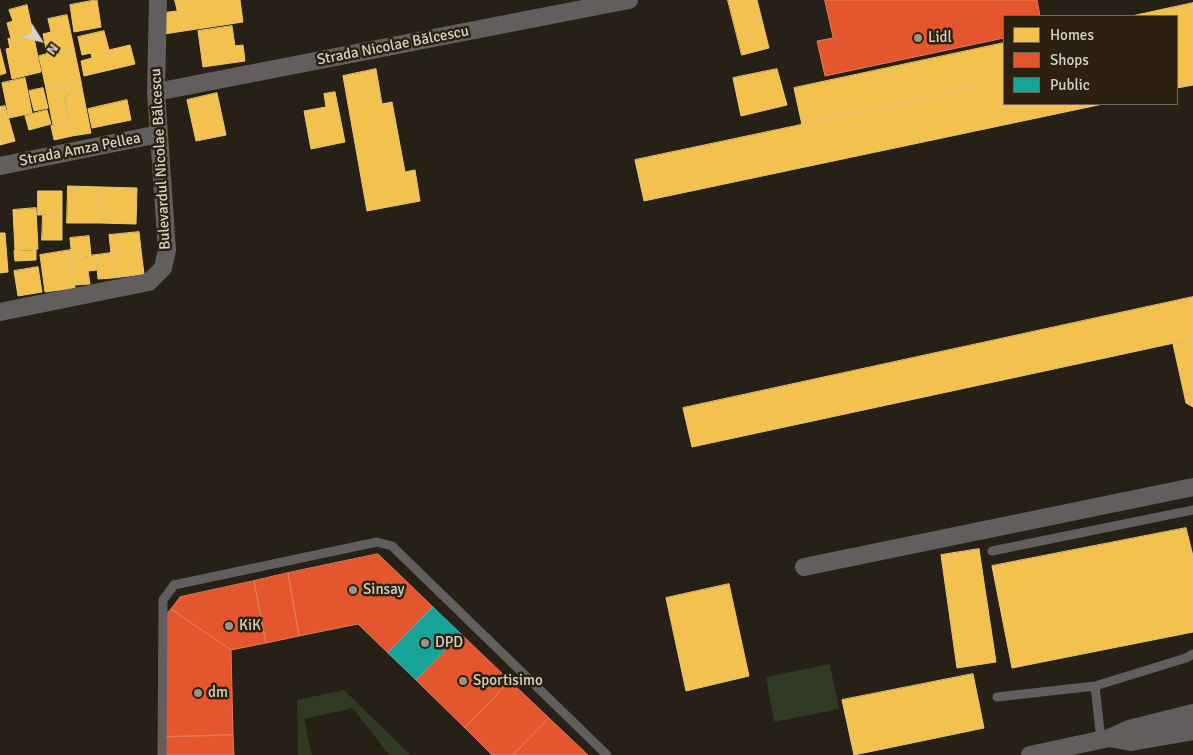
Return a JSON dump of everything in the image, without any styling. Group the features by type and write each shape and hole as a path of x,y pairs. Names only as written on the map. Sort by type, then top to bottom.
{"street":[{"name":"Bulevardul Nicolae Bălcescu","path":"0,312 149,282 163,268 167,250 156,92 158,0"},
{"name":"Strada Nicolae Bălcescu","path":"156,92 629,0"},
{"name":"Strada Amza Pellea","path":"0,166 159,134"},
{"path":"804,567 1193,487"},
{"path":"1030,755 1105,739 1129,728 1193,713"},
{"path":"1105,739 1131,742 1193,731"}],"lane":[{"path":"992,551 1193,510"},
{"path":"162,755 162,600 174,585 377,542 392,546 607,755"},
{"path":"997,697 1094,686 1186,658 1193,654"},
{"path":"1094,686 1105,739"}],"green space":[{"path":"830,664 839,709 774,722 766,677"},
{"path":"344,690 410,755 389,755 353,708 304,719 312,755 298,755 297,700"}],"building: Homes":[{"path":"97,0 101,27 74,32 70,5"},
{"path":"175,0 240,0 243,22 164,34 161,13 177,11"},
{"path":"728,0 757,0 769,48 742,55"},
{"path":"1193,3 1193,42 1178,45 1178,15 1137,15"},
{"path":"27,5 33,33 11,38 7,23 13,21 9,10"},
{"path":"67,15 74,48 47,54 43,34 51,32 48,19"},
{"path":"232,26 235,46 243,45 245,61 203,67 198,31"},
{"path":"104,31 109,50 130,45 135,64 84,76 81,61 92,58 91,53 82,55 78,37"},
{"path":"33,33 41,72 12,79 6,49 10,48 8,39"},
{"path":"1193,42 1193,85 1178,88 1178,45"},
{"path":"1003,43 1003,82 802,125 794,88"},
{"path":"74,48 81,82 46,89 39,56"},
{"path":"0,49 6,73 0,75"},
{"path":"376,69 382,104 392,102 405,172 415,170 420,201 367,211 343,76"},
{"path":"777,69 787,105 741,116 733,78"},
{"path":"25,78 32,113 9,118 2,83"},
{"path":"81,82 83,93 64,97 62,86"},
{"path":"1003,82 1003,105 1098,105 644,201 635,160"},
{"path":"62,86 69,122 53,125 46,89"},
{"path":"43,88 48,108 34,111 29,91"},
{"path":"335,92 345,142 311,149 304,111 326,107 324,94"},
{"path":"83,93 91,133 72,136 65,96"},
{"path":"217,93 226,135 196,141 187,100"},
{"path":"127,100 131,120 92,128 88,109"},
{"path":"5,106 15,141 0,145 0,107"},
{"path":"47,110 51,124 29,130 25,116"},
{"path":"69,122 72,136 54,140 51,126"},
{"path":"68,186 101,187 100,223 67,223"},
{"path":"101,187 137,188 136,224 100,223"},
{"path":"38,191 62,191 62,214 38,215"},
{"path":"36,208 38,249 15,250 13,210"},
{"path":"43,214 62,214 62,240 42,240"},
{"path":"139,232 141,250 111,253 109,235"},
{"path":"0,233 5,233 8,272 0,273"},
{"path":"89,236 91,255 72,258 70,238"},
{"path":"36,250 36,260 15,261 14,251"},
{"path":"71,250 75,288 45,292 40,255"},
{"path":"141,250 144,274 113,278 111,253"},
{"path":"111,253 113,278 98,279 96,255"},
{"path":"96,255 97,270 88,271 90,284 75,285 72,258"},
{"path":"38,267 42,292 18,296 14,271"},
{"path":"1193,297 1193,339 692,447 683,408"},
{"path":"1193,339 1193,407 1186,403 1173,344"},
{"path":"1186,528 1193,556 1193,632 1012,668 992,566"},
{"path":"979,549 996,662 957,668 941,555"},
{"path":"729,584 749,676 686,691 666,598"},
{"path":"973,674 984,728 854,755 842,700"}],"building: Shops":[{"name":"Lidl","path":"825,0 1037,0 1040,15 1003,15 1003,38 825,76 817,41 833,38"},
{"name":"Sinsay","path":"378,554 433,607 388,653 358,624 299,636 288,573"},
{"path":"288,573 299,636 266,643 254,581"},
{"name":"KiK","path":"254,581 266,643 231,650 171,609 180,597"},
{"name":"dm","path":"171,609 231,650 233,735 165,737 164,618"},
{"name":"Sportisimo","path":"461,634 510,681 465,728 416,680"},
{"path":"510,681 549,718 513,755 492,755 465,728"},
{"path":"549,718 588,755 513,755"},
{"path":"233,735 234,755 166,755 165,737"}],"building: Public":[{"name":"DPD","path":"433,607 461,634 416,680 388,653"}],"place":[{"name":"Lidl","path":"918,38"},
{"name":"Sinsay","path":"353,590"},
{"name":"KiK","path":"229,626"},
{"name":"DPD","path":"425,643"},
{"name":"Sportisimo","path":"463,681"},
{"name":"dm","path":"198,693"}]}
